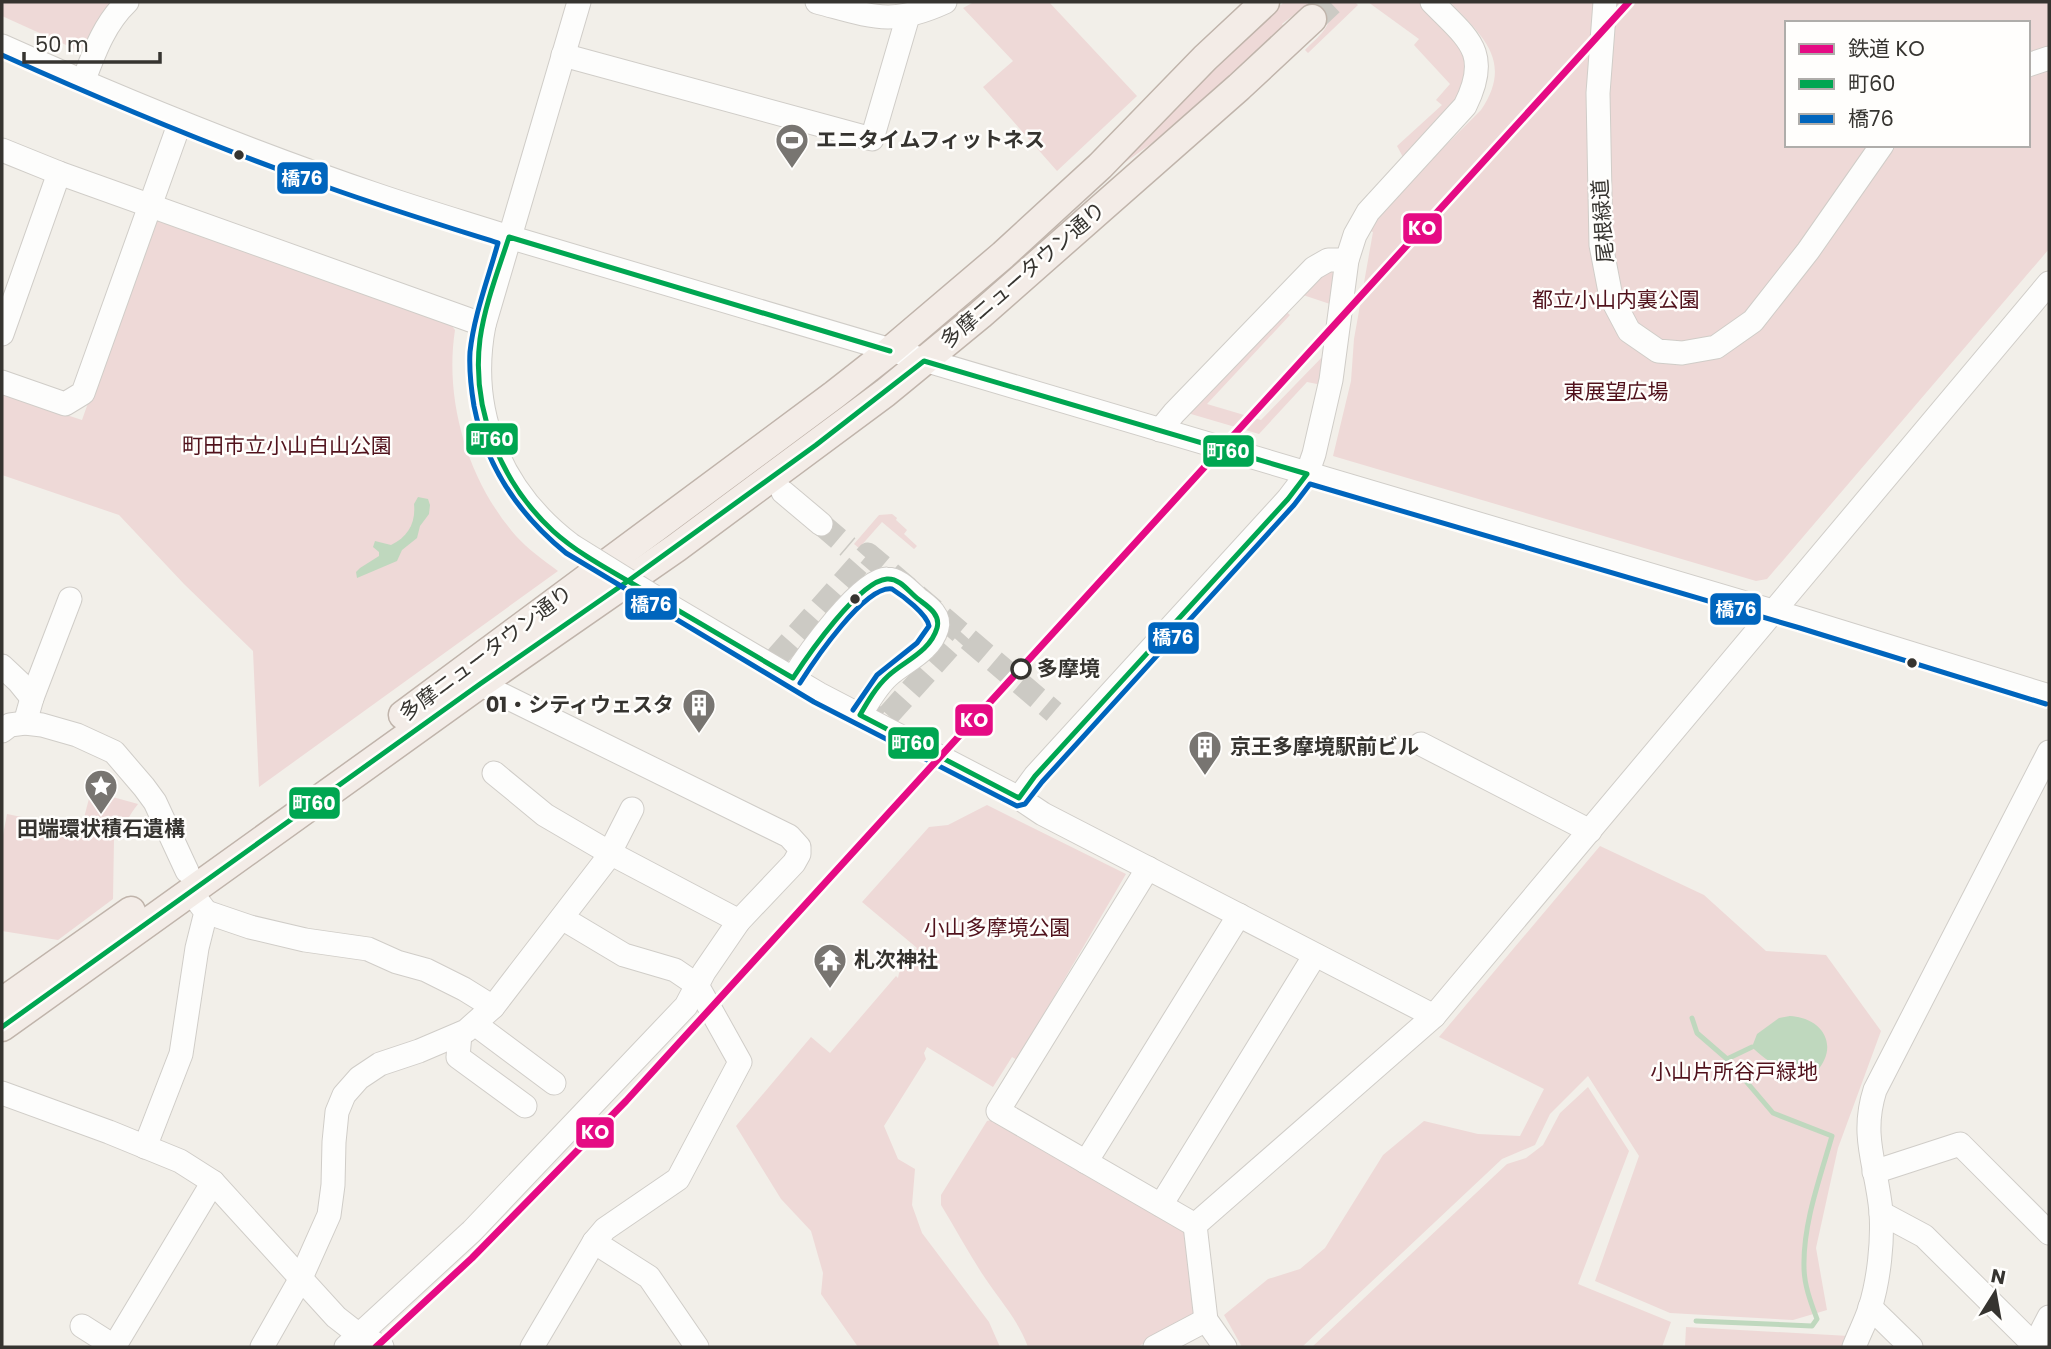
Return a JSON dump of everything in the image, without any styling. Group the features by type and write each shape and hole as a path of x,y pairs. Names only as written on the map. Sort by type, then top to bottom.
{"main road":[{"name":"多摩ニュータウン通り","path":"2,1002 195,891 448,682 890,351 1003,255 1100,166 1205,58 1265,2"},
{"name":"多摩ニュータウン通り","path":"2,1027 480,684 676,548 885,393 980,315 1239,88 1312,19"}],"street":[{"path":"83,82 105,30 114,15 127,2"},
{"path":"579,2 479,348 479,380 491,442 517,491 538,516 571,545 793,678 1019,798 1043,814 1434,1016"},
{"path":"817,2 886,18 908,16 945,2"},
{"path":"1019,798 1035,776 1288,499 1307,474 1331,380 1348,260 1355,235 1368,212 1465,106 1474,87 1478,67 1474,52 1465,36 1432,2"},
{"name":"尾根緑道","path":"1605,2 1598,93 1601,245 1611,297 1629,331 1658,351 1682,353 1716,347 1753,321 1801,260 1881,147"},
{"path":"563,55 872,139 908,16"},
{"path":"2,46 180,122 377,195 509,237 2049,696"},
{"path":"2030,64 2049,58"},
{"path":"2,382 65,404 83,393 180,122"},
{"path":"2,150 59,173 484,325"},
{"path":"2,334 59,173"},
{"path":"1160,430 1174,412 1314,268 1328,260 1348,260"},
{"path":"1195,1225 1434,1016 2049,283"},
{"path":"783,492 821,524"},
{"path":"793,678 809,652 864,591 877,580 896,581 931,610 938,624 936,632 917,656 887,676 860,715"},
{"path":"25,723 70,600"},
{"path":"2,666 32,698"},
{"path":"352,1341 472,1231 686,1006 739,921 794,863 799,854 799,846 789,835 480,684"},
{"path":"2,731 10,725 42,725 77,735 114,752 155,802 195,891 197,948 181,1055 145,1147"},
{"path":"1421,744 1453,749 1590,831"},
{"path":"1853,1347 1870,1307 1879,1263 1881,1213 1868,1126 1875,1090 2049,752"},
{"path":"494,773 545,815 610,853 739,921"},
{"path":"262,1347 300,1280 328,1215 333,1185 336,1122 344,1096 359,1078 380,1064 419,1051 468,1029 493,1007 610,853 632,809"},
{"path":"1148,868 998,1111 1195,1225"},
{"path":"195,891 250,926 306,940 368,949 397,962 426,970 493,1007"},
{"path":"1086,1162 1239,915"},
{"path":"533,1347 594,1242 606,1229 678,1179 740,1062 697,985 675,970 624,955 562,918"},
{"path":"1161,1205 1315,955"},
{"path":"468,1029 554,1083"},
{"path":"468,1029 458,1057 526,1106"},
{"path":"2,1093 180,1161 213,1182 336,1317 352,1341 382,1347"},
{"path":"1874,1172 1960,1144 2049,1233"},
{"path":"82,1326 115,1347 213,1182"},
{"path":"1881,1213 1924,1236 2035,1347 2049,1317"},
{"path":"1195,1225 1206,1320 1225,1347"},
{"path":"594,1242 649,1277 697,1347"},
{"path":"1870,1307 1911,1347"},
{"path":"1155,1347 1206,1320"}],"green space":[{"path":"2,2 114,2 86,47 77,50 2,16"},
{"path":"974,2 1049,2 1137,96 1057,171 983,87 1013,61 963,8"},
{"path":"1284,2 1355,2 1358,5 1308,53 1305,50 1320,36 1330,13 1328,6 1322,5 1309,6 1298,12 1282,24 1285,28 1179,124 1117,168 1170,107"},
{"path":"1368,2 1420,2 1459,42 1466,54 1465,89 1404,159 1397,146 1442,105 1436,100 1450,84 1414,45 1419,39"},
{"name":"都立小山内裏公園","path":"1450,2 2049,2 2049,249 1767,579 1756,581 1333,456 1351,381 1354,339 1373,232 1367,230 1382,209 1481,110 1490,93 1495,77 1494,63 1490,50 1473,26"},
{"name":"町田市立小山白山公園","path":"162,218 449,322 455,330 452,357 457,412 473,465 485,491 516,536 558,571 259,787 253,651 184,584 119,515 2,475 2,394 82,420 153,221"},
{"path":"1330,270 1336,274 1333,305 1300,294"},
{"path":"1283,309 1290,315 1207,404 1261,420 1328,351 1322,385 1307,382 1259,434 1191,414 1189,409"},
{"path":"892,514 907,530 904,534 917,546 914,549 882,522 859,548 854,544 879,515"},
{"path":"91,791 138,804 114,839 113,899 58,940 2,931 2,840 7,814 81,829"},
{"name":"小山多摩境公園","path":"987,805 1126,874 1017,1060 1012,1057 993,1087 927,1047 924,1053 926,1059 884,1126 898,1159 915,1169 912,1205 922,1233 989,1322 1000,1347 858,1347 821,1294 823,1273 811,1231 781,1199 736,1126 811,1037 830,1053 896,976 898,978 917,948 862,902 929,827 948,825"},
{"name":"小山片所谷戸緑地","path":"1600,846 1704,895 1766,951 1826,955 1881,1031 1838,1148 1816,1248 1827,1310 1793,1320 1670,1313 1595,1281 1639,1156 1588,1076 1550,1114 1535,1145 1502,1159 1302,1347 1242,1347 1224,1315 1268,1279 1300,1269 1325,1248 1383,1155 1424,1121 1478,1134 1520,1136 1544,1089 1439,1037"},
{"path":"1588,1087 1629,1151 1578,1284 1671,1322 1662,1347 1312,1347 1507,1164 1526,1158 1543,1145 1560,1113"},
{"path":"995,1119 1183,1227 1188,1236 1196,1307 1192,1318 1137,1347 1028,1347 1013,1318 981,1272 941,1205 941,1195 987,1121"},
{"path":"1686,1327 1849,1336 1844,1347 1685,1347"}],"shaded area":[{"path":"418,497 428,499 430,505 429,514 420,526 417,538 402,550 397,561 357,578 356,572 360,568 379,556 379,552 373,547 375,541 391,545 406,534 412,523 414,504"},
{"path":"1790,1016 1811,1022 1824,1035 1827,1053 1816,1072 1785,1070 1752,1047 1757,1034 1779,1018"}],"waterway":[{"path":"1692,1018 1697,1033 1727,1059"},
{"path":"1696,1321 1812,1326 1817,1319 1805,1280 1804,1250 1813,1201 1832,1136 1773,1113 1727,1059 1752,1047"}],"tunnel":[{"path":"1312,19 1330,2"},
{"path":"821,524 848,547"},
{"path":"775,659 868,554 1054,712"},
{"path":"860,708 883,721 962,633"}],"rail line":[{"name":"KO","path":"376,1347 472,1258 626,1101 1629,2"}],"transit line":[{"name":"橋76","path":"2,55 244,157 369,202 498,243 472,338 472,392 479,428 496,469 506,488 533,522 566,553 814,702 1017,806 1025,804 1310,484 1800,628 2046,704"},
{"name":"町60","path":"628,581 561,538 535,512 518,491 505,468 485,418 478,366 480,339 488,300 509,237 890,351"},
{"name":"町60","path":"924,361 1307,474 1288,499 1035,776 1019,798 860,715 880,685 923,650 937,628 937,619 932,611 896,581 887,579 876,583 849,605 793,678 628,581 816,445 924,361"},
{"name":"町60","path":"2,1027 628,581"},
{"name":"橋76","path":"800,683 855,611 881,591 892,589 919,611 929,626 917,643 877,675 853,710"}],"place":[{"name":"エニタイムフィットネス","path":"792,170"},
{"name":"多摩境","path":"1021,669"},
{"name":"01・シティウェスタ","path":"699,735"},
{"name":"京王多摩境駅前ビル","path":"1205,777"},
{"name":"田端環状積石遺構","path":"101,816"},
{"name":"札次神社","path":"830,990"}],"park label":[{"name":"東展望広場","path":"1616,392"}]}
